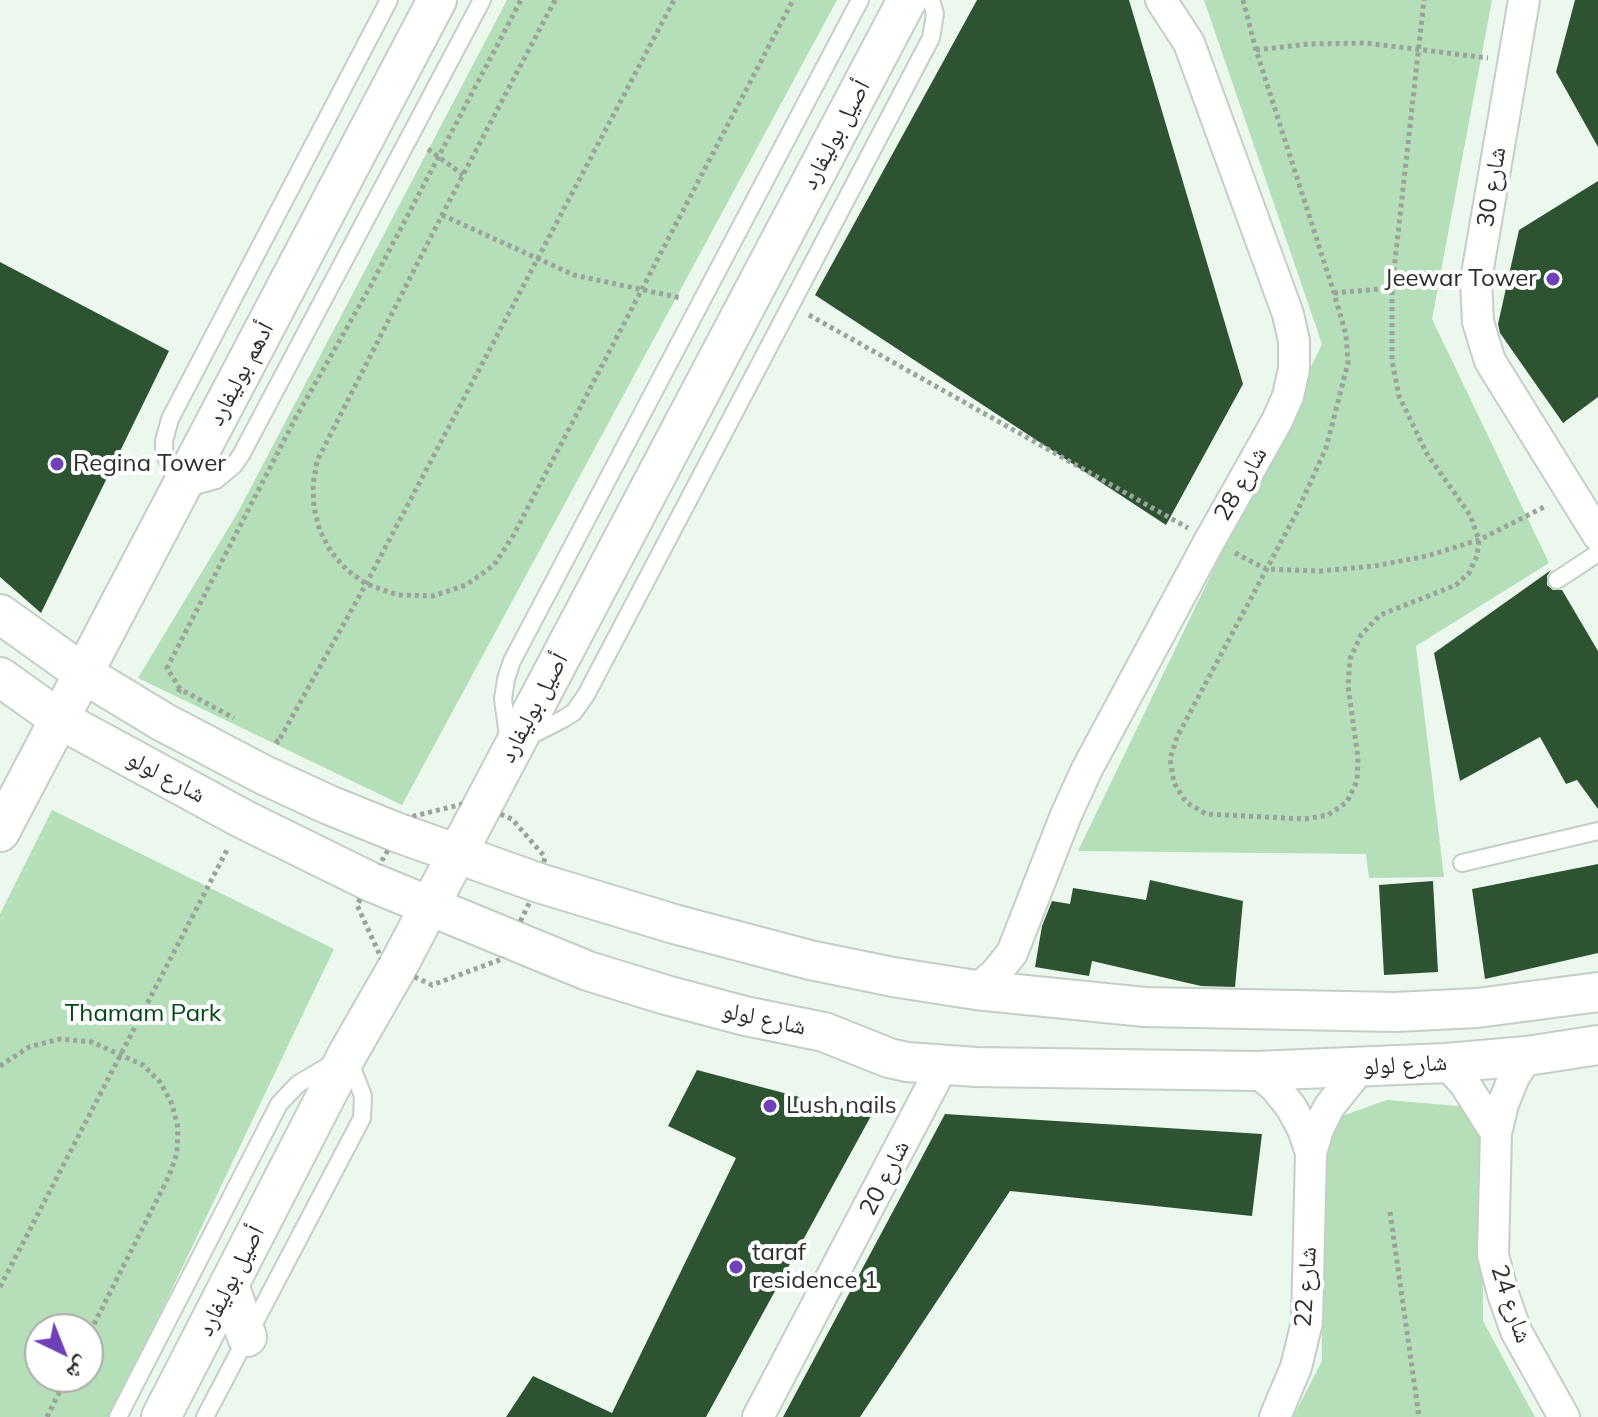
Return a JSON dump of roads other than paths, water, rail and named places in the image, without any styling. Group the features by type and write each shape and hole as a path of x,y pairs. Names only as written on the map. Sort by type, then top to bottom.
{"street":[{"name":"أدهم بوليفارد","path":"0,832 437,0"},
{"name":"أصيل بوليفارد","path":"161,1417 347,1055 513,748 907,0"},
{"name":"شارع 28","path":"976,990 995,974 1012,953 1061,826 1087,769 1288,396 1294,369 1294,341 1288,314 1189,43 1161,0"},
{"name":"شارع 30","path":"1524,0 1476,280 1478,322 1490,361 1598,535"},
{"name":"شارع لولو","path":"0,614 84,674 172,705 264,775 329,805 455,853 620,908 742,943 893,977 976,990 1145,1007 1395,1012 1477,1008 1598,992"},
{"name":"شارع لولو","path":"0,677 59,719 257,826 371,882 588,971 745,1016 824,1032 889,1058 925,1065 1256,1071 1446,1063 1527,1056 1598,1045"},
{"path":"1012,953 1024,976 1042,997"},
{"name":"شارع 24","path":"1527,1056 1503,1104 1496,1133 1493,1255 1516,1331 1564,1417"},
{"path":"1446,1063 1473,1096 1496,1133"},
{"name":"شارع 20","path":"758,1417 943,1065"},
{"name":"شارع 22","path":"1275,1417 1296,1367 1307,1322 1311,1153 1329,1107 1361,1067"},
{"name":"شارع 22","path":"1256,1071 1275,1087 1291,1107 1311,1153"},
{"path":"229,1284 247,1337"}],"lane":[{"path":"389,0 170,419 164,452 180,490 216,480 234,465 482,0"},
{"path":"860,0 512,661 503,699 513,748 565,718 580,704 931,38 935,14 931,0"},
{"path":"1557,580 1598,553"},
{"path":"1462,863 1598,831"},
{"path":"118,1417 279,1104 298,1084 347,1055 363,1096 362,1118 205,1417"}],"place":[{"name":"Jeewar Tower","path":"1553,279"},
{"name":"Regina Tower","path":"57,464"},
{"name":"Lush nails","path":"770,1106"},
{"name":"taraf residence 1","path":"736,1267"}],"park label":[{"name":"Thamam Park","path":"143,1014"}]}
